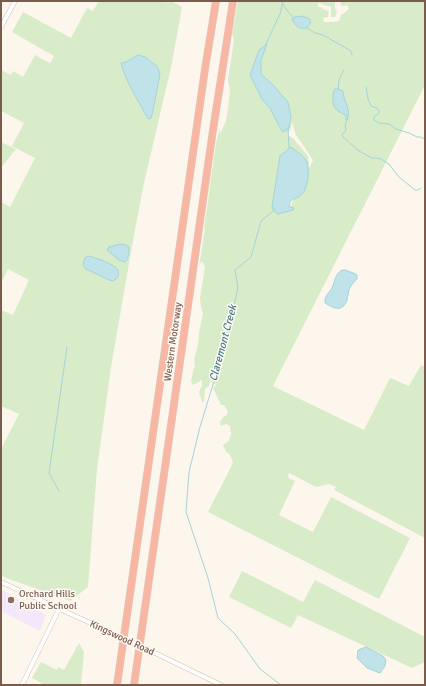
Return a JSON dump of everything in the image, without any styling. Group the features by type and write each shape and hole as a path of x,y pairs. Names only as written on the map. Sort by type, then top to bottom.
{"highway":[{"name":"Western Motorway","path":"117,685 216,1"},
{"name":"Western Motorway","path":"134,685 232,1"}],"street":[{"path":"1,27 15,1"},
{"name":"Kingswood Road","path":"1,582 221,685"},
{"path":"22,685 59,608"}],"shaded area":[{"name":"Orchard Hills Public School","path":"1,589 46,615 40,631 1,611"}],"green space":[{"path":"99,1 164,1 168,3 171,1 182,7 172,63 144,183 111,367 97,469 88,587 70,601 1,576 1,449 19,414 1,406 1,310 13,315 29,280 8,269 1,283 1,202 10,207 35,158 12,146 24,123 1,111 1,70 11,75 13,71 23,77 35,55 50,63 54,56 12,32 23,12 71,38 87,8 93,11","holes":["145,57 157,66 148,118 123,71 126,63 133,58"]},
{"path":"238,1 335,1 335,8 337,12 335,17 331,17 331,7 319,3 317,6 329,11 328,17 323,18 324,22 333,22 339,21 341,15 349,8 347,5 341,5 340,1 425,1 425,85 273,386 364,430 390,378 409,386 421,365 425,367 425,538 334,490 336,487 329,484 316,487 289,473 288,478 295,481 279,515 313,532 331,497 410,538 379,599 208,512 233,463 230,455 226,452 223,445 229,441 231,434 230,426 226,424 221,426 220,422 228,412 224,405 221,405 213,388 216,385 210,381 209,386 205,389 204,401 202,403 199,394 202,386 202,380 193,385 191,382 203,313 200,298 205,267 202,261 199,266 216,143 220,128 220,134 226,121 228,109 230,90 228,81 234,39 232,34","holes":["292,122 296,135 313,160 288,211 281,211 303,165 309,164 308,156 293,138 287,135 291,128"]},
{"path":"1,142 16,149 1,168"},
{"path":"242,571 303,602 315,580 425,637 425,662 412,668 298,615 291,628 229,597"},
{"path":"79,643 84,652 81,685 45,685 32,678 41,662 57,670 58,667 64,670"}],"water":[{"path":"302,16 310,19 309,25 305,29 297,26 292,19"},
{"path":"267,44 261,60 261,74 288,102 291,117 289,128 283,132 270,108 263,101 250,75 259,50"},
{"path":"138,55 145,57 157,66 160,74 152,115 151,118 148,119 129,85 121,63"},
{"path":"335,89 343,91 348,109 347,120 346,115 338,111 333,105 333,95"},
{"path":"291,147 306,160 308,165 308,179 303,192 290,204 289,207 294,208 293,210 278,214 272,207 280,156"},
{"path":"120,244 129,247 128,257 125,262 119,260 107,250 109,247"},
{"path":"88,256 113,265 119,272 117,278 113,281 109,280 86,269 83,266 83,263 85,258"},
{"path":"342,270 356,274 357,279 352,284 345,304 341,308 335,308 325,303 325,298"},
{"path":"366,647 383,656 386,660 385,666 380,673 367,668 357,658 358,650"}],"waterway":[{"name":"Claremont Creek","path":"266,44 280,14 283,1"},
{"path":"282,3 294,18"},
{"path":"306,27 351,51 352,55"},
{"path":"338,89 339,80 344,70"},
{"path":"366,87 371,106 377,108 379,111 379,113 374,117 374,120 379,123 389,124 396,129 425,139"},
{"path":"347,119 345,126 346,130 342,135 343,137 359,151 372,158 381,159 389,164 399,177 415,190 421,188"},
{"name":"Claremont Creek","path":"288,129 289,148"},
{"name":"Claremont Creek","path":"274,209 261,221 251,257 235,270 238,288 189,472 186,512 208,578 218,618 235,634 260,669 281,685"},
{"path":"59,491 49,473 67,347"}],"place":[{"name":"Orchard Hills Public School","path":"11,600"}]}
